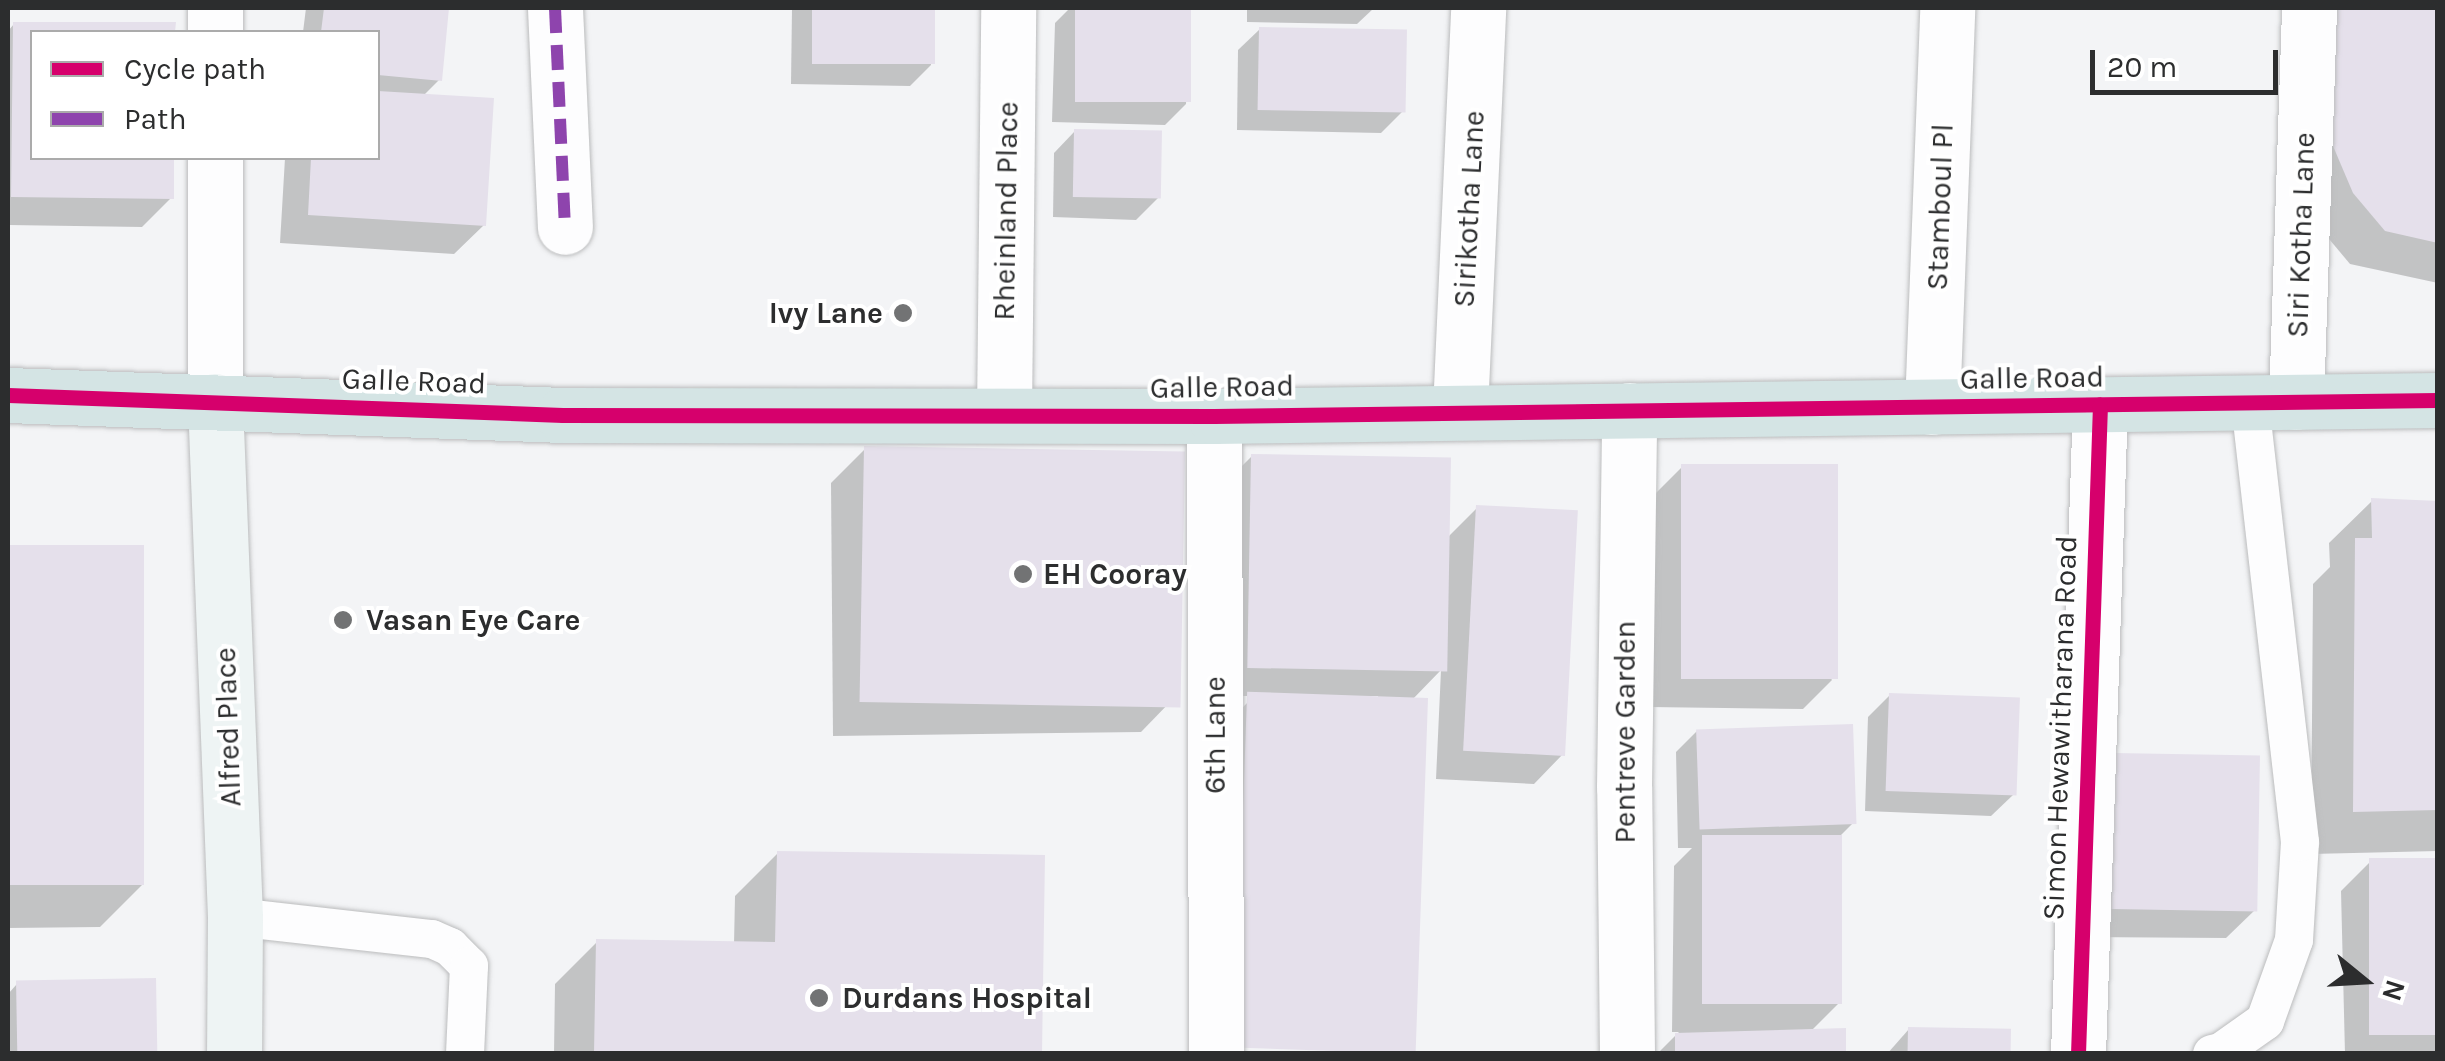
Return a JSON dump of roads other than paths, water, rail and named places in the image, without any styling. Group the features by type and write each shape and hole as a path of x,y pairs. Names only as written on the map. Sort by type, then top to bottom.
{"highway":[{"name":"Galle Road","path":"8,396 563,414 1214,416 2438,400"}],"main road":[{"name":"Alfred Place","path":"214,402 235,918 234,1054"}],"street":[{"path":"554,8 565,227"},
{"name":"Rheinland Place","path":"1004,415 1008,8"},
{"name":"Sirikotha Lane","path":"1460,410 1478,8"},
{"name":"Stamboul Pl","path":"1932,407 1948,8"},
{"name":"Siri Kotha Lane","path":"2273,402 2309,8"},
{"path":"214,402 215,160"},
{"name":"Simon Hewawitharana Road","path":"2078,1054 2100,404"},
{"name":"Pentreve Garden","path":"1628,410 1624,788 1628,1054"},
{"name":"6th Lane","path":"1214,416 1216,1054"}],"lane":[{"path":"2212,1054 2222,1052 2266,1021 2294,940 2300,842 2273,402"},
{"path":"235,918 432,939 450,947 469,966 465,1054"}],"place":[{"name":"Ivy Lane","path":"903,313"},
{"name":"EH Cooray","path":"1023,574"},
{"name":"Vasan Eye Care","path":"343,620"},
{"name":"Durdans Hospital","path":"819,998"}]}
